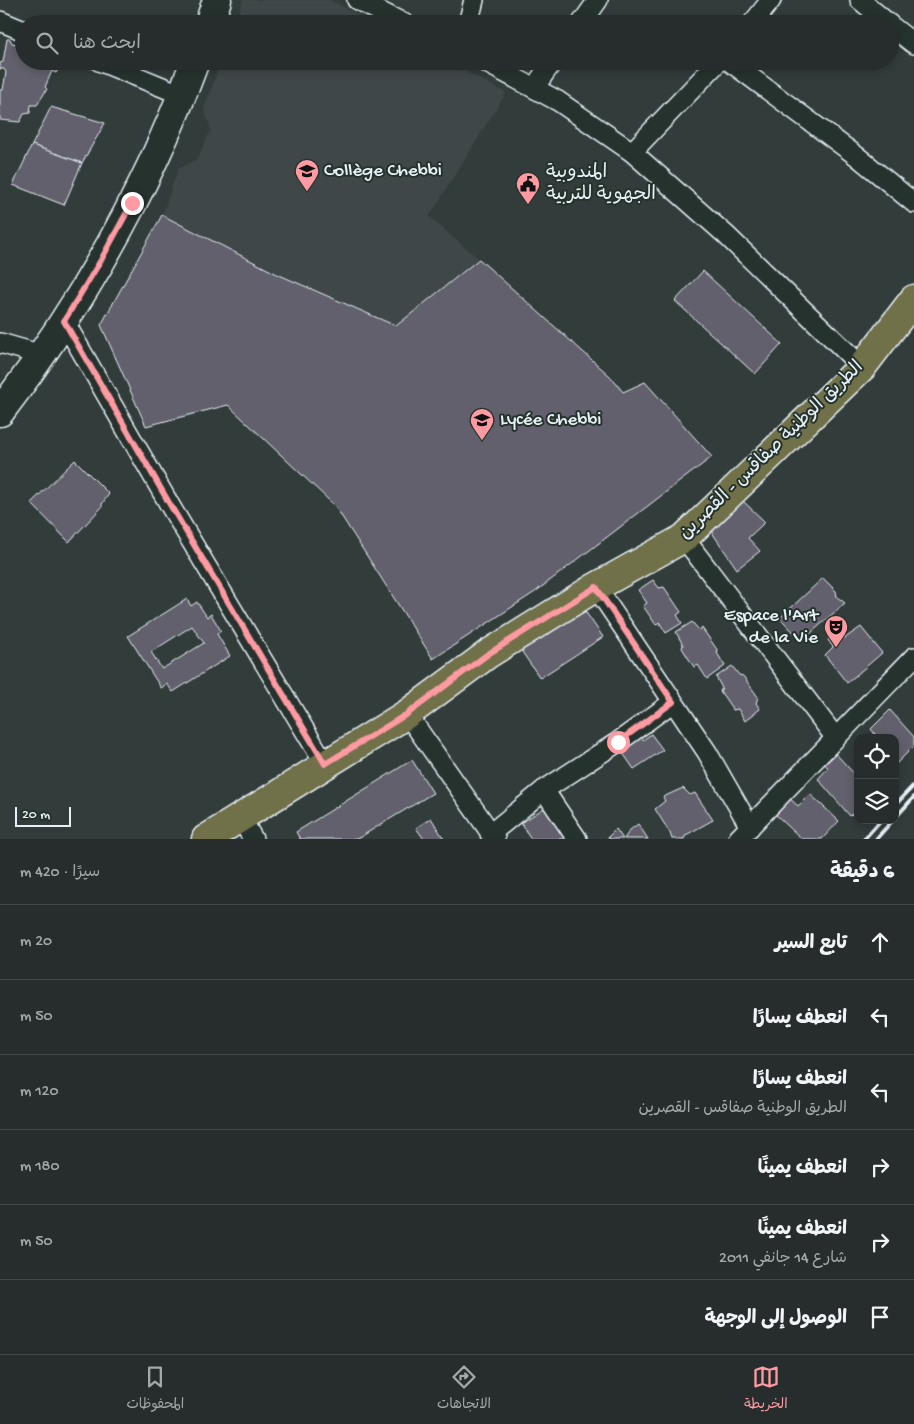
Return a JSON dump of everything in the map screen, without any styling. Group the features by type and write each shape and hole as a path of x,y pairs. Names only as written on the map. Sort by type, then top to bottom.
{"main road":[{"path":"212,15 217,0"},
{"path":"0,412 42,356 101,260 159,150 192,70"},
{"name":"الطريق الوطنية صفاقس - القصرين","path":"206,839 247,828 325,764 407,714 488,654 596,587 684,538 862,367 914,299"}],"street":[{"path":"357,0 387,15"},
{"path":"470,15 474,0"},
{"path":"587,15 598,0"},
{"path":"759,15 771,0"},
{"path":"860,0 879,15"},
{"path":"0,21 15,27"},
{"path":"899,32 914,44"},
{"path":"121,70 182,95"},
{"path":"500,70 558,101 632,152 726,235 862,367"},
{"path":"534,88 547,70"},
{"path":"632,152 710,70"},
{"path":"741,70 858,157 914,202"},
{"path":"64,321 177,517 325,764"},
{"path":"0,343 42,356"},
{"path":"684,538 835,737"},
{"path":"596,587 707,752 744,833 914,657"},
{"path":"407,714 493,836 544,790 618,742 673,702"},
{"path":"544,790 577,839"}],"shaded area":[{"path":"243,0 330,0 358,15 242,15 239,12"},
{"name":"Collège Chebbi","path":"218,70 463,70 506,93 429,217 479,259 396,326 277,274 162,215 178,169 197,159 211,130 204,109"}],"building":[{"path":"7,39 10,39 12,43 15,44 15,70 58,70 56,73 52,71 45,87 47,89 37,105 31,105 30,113 24,114 20,122 0,120 0,90 3,90 6,72 4,69 0,69 0,63 3,62"},
{"path":"51,107 105,123 82,163 32,145"},
{"path":"32,145 82,163 64,205 13,185"},
{"name":"Lycée Chebbi","path":"162,215 277,274 396,326 479,259 610,376 623,392 645,382 712,457 535,592 433,659 335,506 228,405 146,426 101,325"},
{"path":"703,271 782,344 755,374 675,301"},
{"path":"75,460 109,494 102,507 69,542 31,503"},
{"path":"743,501 765,522 748,538 760,551 737,569 713,534 713,525"},
{"path":"823,578 836,591 837,597 845,603 802,641 780,618"},
{"path":"653,580 659,588 664,587 681,612 677,615 682,623 666,633 659,622 656,625 643,606 647,603 638,590"},
{"path":"187,599 191,606 197,602 207,617 211,614 221,631 217,634 230,656 173,692 167,684 161,688 128,636","holes":["192,626 204,643 162,669 151,652"]},
{"path":"580,604 603,637 540,678 522,652 531,634"},
{"path":"692,622 699,630 702,628 718,651 717,653 725,666 707,679 698,665 694,667 682,648 683,645 676,632"},
{"path":"861,627 882,653 847,683 825,655 833,647 828,640 837,631 845,638"},
{"path":"732,666 739,675 743,676 758,697 756,703 760,709 745,721 738,709 733,710 720,691 722,688 716,677"},
{"path":"890,710 914,737 914,746 899,761 899,734 875,734 871,729"},
{"path":"651,734 663,750 634,769 620,749 640,736 643,740"},
{"path":"836,754 854,774 854,812 850,816 818,779 828,768 825,764"},
{"path":"412,760 433,793 357,839 300,839 296,832"},
{"path":"683,788 690,795 695,793 713,820 686,835 684,839 672,839 655,809 665,801 663,797"},
{"path":"810,794 839,821 822,839 802,839 774,813 788,797 798,806"},
{"path":"549,805 570,839 531,839 521,823"},
{"path":"431,818 444,839 424,839 416,828"},
{"path":"638,824 648,839 624,839 630,830"},
{"path":"616,829 623,839 609,839 608,837"}],"railway":[{"path":"899,801 914,785"},
{"path":"899,814 914,797"},
{"path":"864,839 877,824"},
{"path":"876,839 889,824"}],"place":[{"name":"Collège Chebbi","path":"307,192"},
{"name":"المندوبية الجهوية للتربية","path":"528,205"},
{"name":"Lycée Chebbi","path":"482,441"},
{"name":"Espace l'Art de la Vie","path":"836,648"}],"route":[{"path":"132,203 101,260 64,321 172,508 325,764 407,714 488,654 596,587 673,702 618,742"}]}
